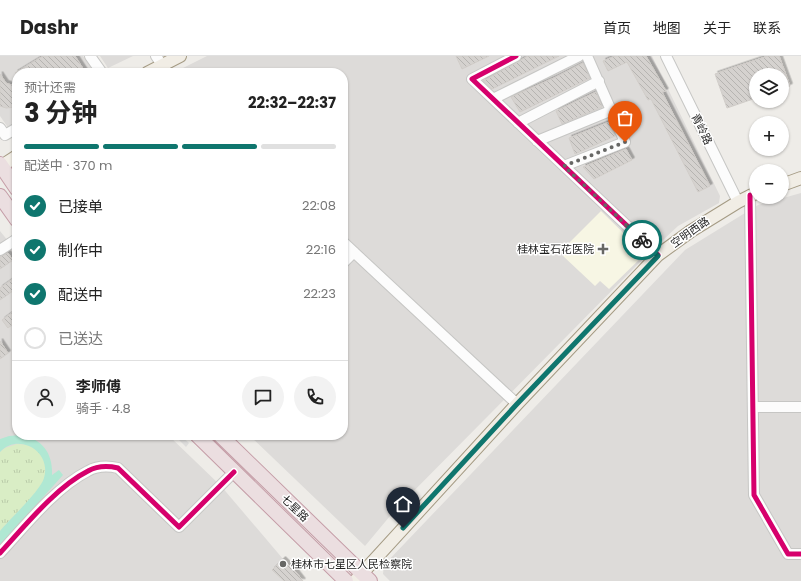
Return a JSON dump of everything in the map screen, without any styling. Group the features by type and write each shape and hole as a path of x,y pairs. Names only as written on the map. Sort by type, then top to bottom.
{"highway":[{"path":"0,166 12,182"},
{"path":"0,196 12,213"},
{"name":"七星路","path":"202,440 346,581"},
{"name":"七星路","path":"225,440 362,578"}],"main road":[{"path":"159,61 180,56"},
{"path":"0,166 12,159"},
{"path":"789,182 801,178"},
{"name":"空明西路","path":"362,578 517,404 658,256 690,231 749,196"}],"street":[{"path":"90,56 98,68"},
{"path":"516,56 472,80 658,256"},
{"path":"493,99 579,56"},
{"path":"564,166 625,142 587,56"},
{"name":"青岭路","path":"666,56 738,202"},
{"path":"518,123 599,81"},
{"path":"537,141 610,111"},
{"path":"0,128 5,135 12,131"},
{"path":"753,204 754,495 788,554 801,554"},
{"path":"0,250 12,242"},
{"path":"348,247 517,404"},
{"path":"348,258 354,252"},
{"path":"753,407 801,407"},
{"path":"0,553 48,500 79,476 92,469 103,467 118,468 179,527 234,472"}],"shaded area":[{"path":"0,56 83,56 91,68 12,68 12,127 9,129 0,116"},
{"path":"100,56 133,56 108,68"},
{"path":"207,56 652,56 720,196 719,203 678,226 646,256 395,510 365,546 254,440 348,440 348,68 183,68"},
{"path":"801,193 801,581 390,581 383,574 384,565 685,250 758,205 789,204 789,196"},
{"name":"桂林宝石花医院","path":"601,211 645,254 609,289 600,281 595,286 563,256 568,251 565,247"},
{"path":"0,231 12,246 12,440 173,440 221,486 283,559 272,570 284,581 0,581"}],"green space":[{"path":"12,436 12,440 35,440 41,444 51,460 52,475 59,470 63,475 0,545 0,531 37,490 44,478 45,469 43,460 39,453 32,448 16,444 8,446 0,452 0,439"},
{"path":"17,444 31,446 39,452 44,461 45,476 40,487 0,531 0,452 5,448"}],"pier":[{"path":"179,440 186,440 189,443 186,447"}],"building":[{"path":"43,56 75,56 83,68 23,68"},
{"path":"456,56 489,56 462,69"},
{"path":"528,56 559,56 492,89 483,81"},
{"path":"615,56 646,56 666,91 662,92 710,186 698,192 651,99 648,100 627,62 608,71 603,61"},
{"path":"768,56 779,56 783,68 749,68 749,100 727,108 715,74"},
{"path":"583,63 590,78 520,112 511,97"},
{"path":"0,74 6,83 12,85 12,107 6,108 0,106"},
{"path":"596,92 602,107 562,124 556,111"},
{"path":"609,122 615,136 575,154 569,138"},
{"path":"626,149 632,160 594,179 583,167"},
{"path":"8,253 12,261 0,269 0,257"},
{"path":"12,280 12,292 0,300 0,288"},
{"path":"12,313 12,325 8,328 2,320"},
{"path":"0,341 8,353 0,359"},
{"name":"桂林市七星区人民检察院","path":"283,559 303,581 284,581 272,570"}],"cycle path":[{"path":"516,56 472,79 658,255"},
{"path":"750,204 754,495 788,554 801,554"},
{"path":"0,553 52,497 76,478 92,469 103,467 118,468 179,527 234,472"}],"way so far":[{"path":"625,142 564,166 642,240"}],"place":[{"name":"桂林宝石花医院","path":"603,249"},
{"name":"桂林市七星区人民检察院","path":"283,564"}],"route":[{"path":"403,528 517,404 658,256 642,240"}]}
